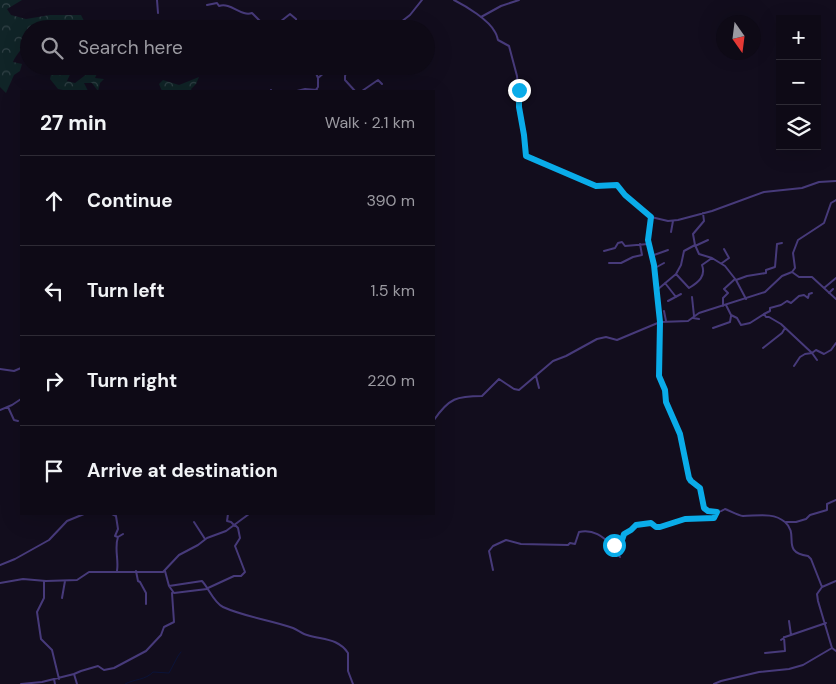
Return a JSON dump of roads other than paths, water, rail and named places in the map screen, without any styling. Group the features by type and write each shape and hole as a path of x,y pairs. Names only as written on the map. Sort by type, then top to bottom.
{"street":[{"path":"156,0 158,13"},
{"path":"404,20 422,0"},
{"path":"454,0 465,5 481,17 495,32 498,40 507,44 510,48 517,76 519,107 527,157 587,183 603,187 618,186 629,199 651,217 673,221 764,192 802,188 819,182 836,181"},
{"path":"481,17 500,6 519,0"},
{"path":"207,5 217,3 219,6 226,4 248,14 252,12 259,20"},
{"path":"282,20 290,14 296,20"},
{"path":"300,90 316,90 317,75"},
{"path":"318,78 322,75"},
{"path":"345,75 345,80 355,90"},
{"path":"363,90 378,80 382,84"},
{"path":"435,419 446,404 456,398 482,396 499,379 514,389 519,390 552,362 598,338 606,337 618,340 660,322 688,321 725,305 765,292 782,276 792,272 794,268 793,254 798,240 824,223 831,203 836,200"},
{"path":"703,213 704,221 693,234 699,254 712,258 722,264 736,280 746,298"},
{"path":"651,217 648,244 653,255 660,322 659,376 665,390 666,402 680,434 689,478 700,488 704,508 708,511 717,512 725,509 741,516 767,515 785,522 796,522 827,510 828,504 836,500"},
{"path":"671,232 673,221"},
{"path":"657,290 676,274 681,265 684,252 708,240"},
{"path":"604,251 615,248 622,242 624,246 648,244"},
{"path":"713,328 731,322 731,315 723,298 728,293 724,289 736,280 766,273 766,270 776,267 777,244 782,243"},
{"path":"609,263 621,263 642,255 640,244"},
{"path":"722,264 730,258 724,249"},
{"path":"653,255 668,250"},
{"path":"676,274 688,288 704,275 705,272 702,265 712,258"},
{"path":"654,268 664,263"},
{"path":"792,272 799,277 812,277 836,299"},
{"path":"824,288 836,278"},
{"path":"665,283 676,296"},
{"path":"828,293 833,289"},
{"path":"731,315 737,318 741,325 750,323 770,311 771,308 787,301 790,303 799,296 804,295 808,298 809,294 812,293"},
{"path":"668,301 681,294"},
{"path":"692,297 694,317"},
{"path":"664,311 666,321"},
{"path":"764,314 765,317 769,316 785,328 812,353 816,360"},
{"path":"694,317 699,319"},
{"path":"763,348 783,332 785,328"},
{"path":"794,366 800,356 816,350 824,354 828,353 836,343"},
{"path":"0,369 14,371 20,368"},
{"path":"536,376 539,388"},
{"path":"0,410 20,400"},
{"path":"8,407 14,420 18,421"},
{"path":"612,546 622,540 624,534 638,524 651,523 656,527 660,527 685,519 714,518 717,512"},
{"path":"0,565 49,540 68,521 82,515"},
{"path":"114,515 116,516 118,529 116,536 118,537 116,544 119,562 117,571"},
{"path":"172,593 208,589 234,576 241,576 245,572 235,546 240,538 238,528 228,521 228,515"},
{"path":"0,583 24,579 44,581 79,580 89,572 165,571 179,555 205,539 235,526 248,515"},
{"path":"194,522 205,539"},
{"path":"785,522 790,530 791,545 794,551 799,555 810,557 822,587"},
{"path":"493,570 489,551 493,546 506,540 521,544 568,545 571,543 576,544 579,532 587,531 605,538 620,557"},
{"path":"118,537 123,534"},
{"path":"136,571 138,581 146,593 146,604"},
{"path":"21,684 41,683 59,679 98,666 104,670 113,668 146,651 161,635 164,627 174,622 172,593 165,571"},
{"path":"44,581 44,598 37,612 41,639 52,650 59,679"},
{"path":"62,598 65,581"},
{"path":"169,586 201,581 219,605 224,608 338,643 348,653 348,671 353,684"},
{"path":"836,581 822,587 817,596 832,648 836,651"},
{"path":"789,620 791,635"},
{"path":"781,640 826,623"},
{"path":"765,653 785,650 784,638"},
{"path":"714,684 759,672 789,669 803,665 832,648"},
{"path":"74,674 76,684"},
{"path":"54,679 55,684"}],"waterway":[{"path":"125,684 147,677 153,672 169,673 181,652"}]}
